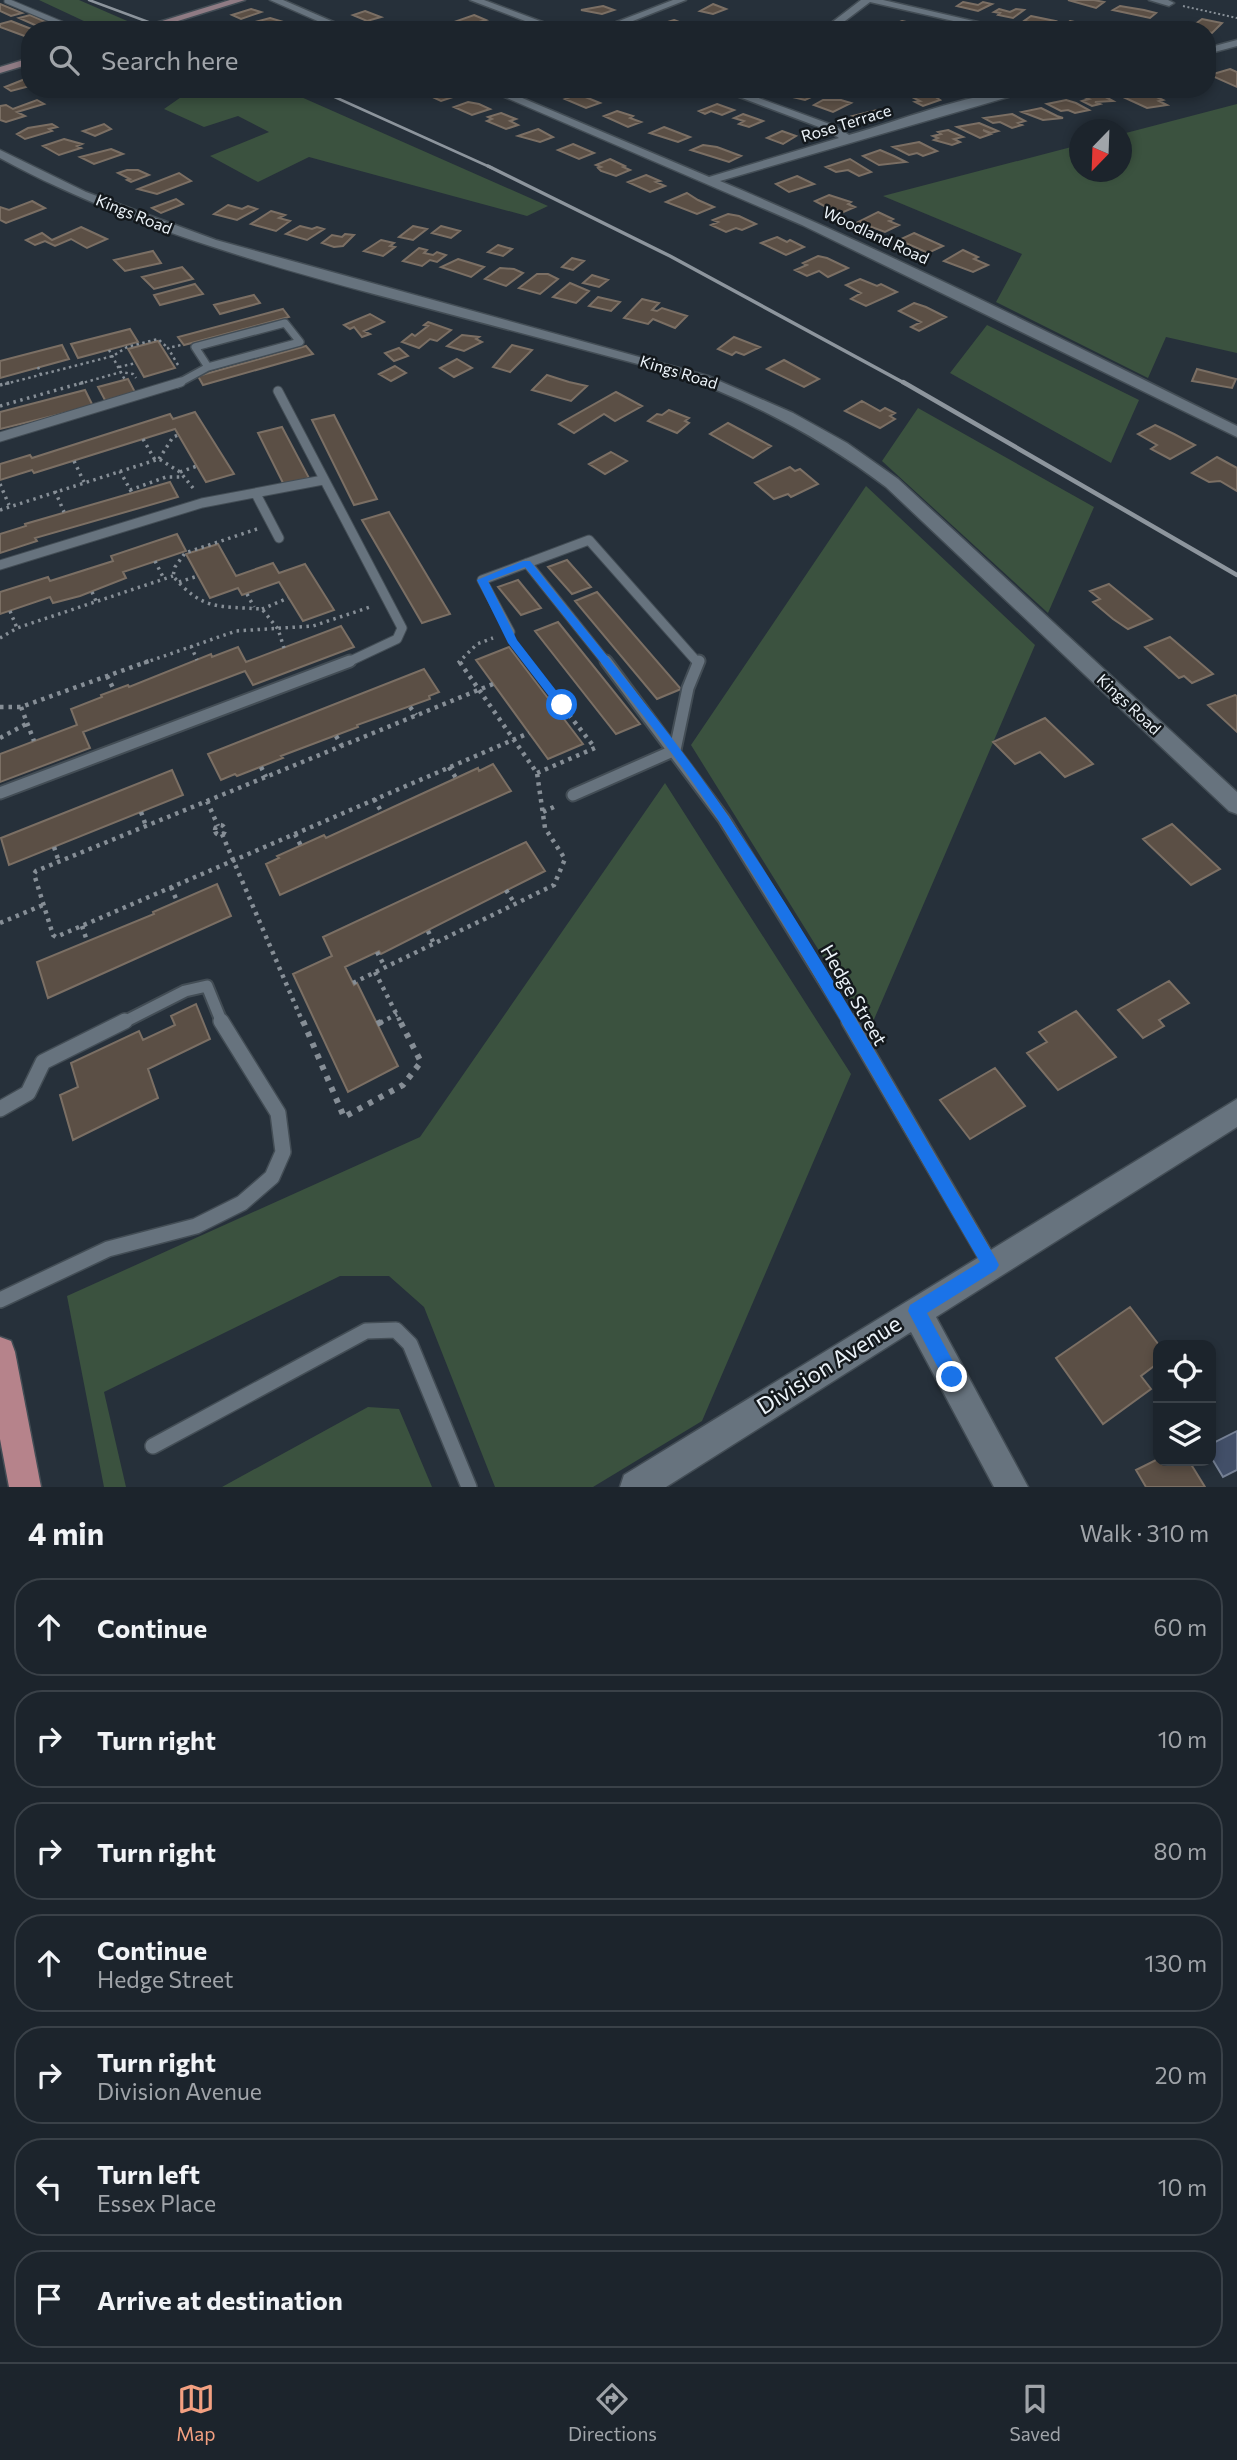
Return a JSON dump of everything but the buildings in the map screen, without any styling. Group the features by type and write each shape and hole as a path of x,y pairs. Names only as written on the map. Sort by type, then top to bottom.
{"main road":[{"path":"0,1352 25,1487"}],"street":[{"path":"169,21 240,0"},
{"path":"275,0 325,21"},
{"path":"475,0 534,21"},
{"path":"625,21 681,0"},
{"path":"840,21 869,0 966,21"},
{"path":"1154,0 1168,3"},
{"path":"1216,49 1237,43"},
{"path":"0,70 21,64"},
{"name":"Woodland Road","path":"513,98 711,180 972,300 1237,432"},
{"path":"748,98 831,128 847,139"},
{"path":"980,98 984,100"},
{"name":"Rose Terrace","path":"711,180 993,98"},
{"name":"Kings Road","path":"0,153 128,213 216,244 401,297 673,369 741,392 784,412 855,454 892,483 1237,806"},
{"name":"Division Avenue","path":"636,1487 1237,1112"},
{"path":"916,1311 1012,1487"}],"lane":[{"path":"7,1 55,21"},
{"path":"0,437 175,385 208,367 300,342 285,323 195,346 208,367"},
{"path":"0,793 345,663 397,639 402,628 278,391"},
{"path":"0,565 202,503 323,480"},
{"path":"256,494 279,538"},
{"path":"510,632 482,580 589,540 699,661 688,688 675,750 573,795"},
{"name":"Hedge Street","path":"527,563 675,750 724,820 804,948 991,1265"},
{"path":"0,1109 28,1093 43,1062 185,991 207,986 225,1030 278,1113 283,1152 272,1177 242,1203 196,1226 108,1250 0,1300"},
{"path":"153,1446 366,1331 396,1330 410,1344 469,1487"}],"path":[{"path":"1168,3 1237,18"},
{"path":"0,385 113,356 127,347 158,339 162,340 181,369 208,367"},
{"path":"168,348 182,345"},
{"path":"109,350 125,380"},
{"path":"119,367 136,363"},
{"path":"38,367 41,374"},
{"path":"0,406 121,372 133,374 141,380"},
{"path":"49,392 53,399"},
{"path":"0,510 157,460 173,437 178,435"},
{"path":"143,439 157,460 185,477 202,503"},
{"path":"74,461 84,482"},
{"path":"180,472 197,466"},
{"path":"120,471 131,492 166,477 185,477"},
{"path":"0,484 9,505"},
{"path":"55,491 64,512"},
{"path":"173,576 175,567 185,553 271,524"},
{"path":"155,561 164,579"},
{"path":"0,638 17,628 173,576"},
{"path":"173,576 194,600 216,606 262,609 288,598"},
{"path":"179,582 198,576"},
{"path":"92,592 96,601"},
{"path":"247,594 254,608"},
{"path":"0,707 21,707 236,631 313,626 387,601"},
{"path":"262,609 278,629 284,648"},
{"path":"10,611 17,628"},
{"path":"353,983 554,885 565,859 545,828 537,773 458,662 477,644 510,632 512,641 595,748 537,773"},
{"path":"191,646 197,660"},
{"path":"107,676 114,690"},
{"path":"493,684 34,873 53,936 82,926 529,733"},
{"path":"21,707 34,741"},
{"path":"410,707 416,715"},
{"path":"0,738 28,723"},
{"path":"336,736 342,746"},
{"path":"261,767 266,777"},
{"path":"449,767 456,778"},
{"path":"374,799 381,811"},
{"path":"207,801 218,826 215,832 222,834 254,904 263,934 344,1117 403,1085 421,1062 375,972"},
{"path":"141,812 146,826"},
{"path":"295,834 301,845"},
{"path":"54,847 59,862"},
{"path":"171,887 177,901"},
{"path":"506,890 515,904"},
{"path":"0,923 43,905"},
{"path":"82,926 87,941"},
{"path":"428,931 435,943"},
{"path":"377,952 386,967"},
{"path":"377,1024 397,1014"}],"green space":[{"path":"39,0 79,0 127,21 84,21"},
{"path":"180,98 303,98 548,206 527,216 309,157 258,182 210,156 269,132 238,116 204,127 164,109"},
{"path":"1237,104 1237,353 1166,337 1148,378 996,302 1022,254 883,196 1069,148 1069,182 1132,182 1132,131"},
{"path":"987,325 1139,400 1111,463 950,373"},
{"path":"918,408 1094,507 1048,613 882,461"},
{"path":"866,486 1035,645 869,1031 691,745"},
{"path":"665,783 851,1074 702,1421 593,1487 495,1487 424,1307 389,1276 340,1276 104,1392 126,1487 104,1487 67,1296 420,1137"},
{"path":"368,1407 399,1409 432,1487 222,1487"}],"water":[{"path":"1237,1431 1237,1470 1223,1477 1216,1465 1216,1442"}],"railway":[{"path":"89,0 146,21"},
{"path":"337,98 492,168"},
{"path":"488,166 670,256 906,384"},
{"path":"903,382 1237,575"}],"route":[{"path":"562,705 512,641 510,632 482,580 527,563 675,750 724,820 804,948 991,1265 916,1311 952,1377"}]}
